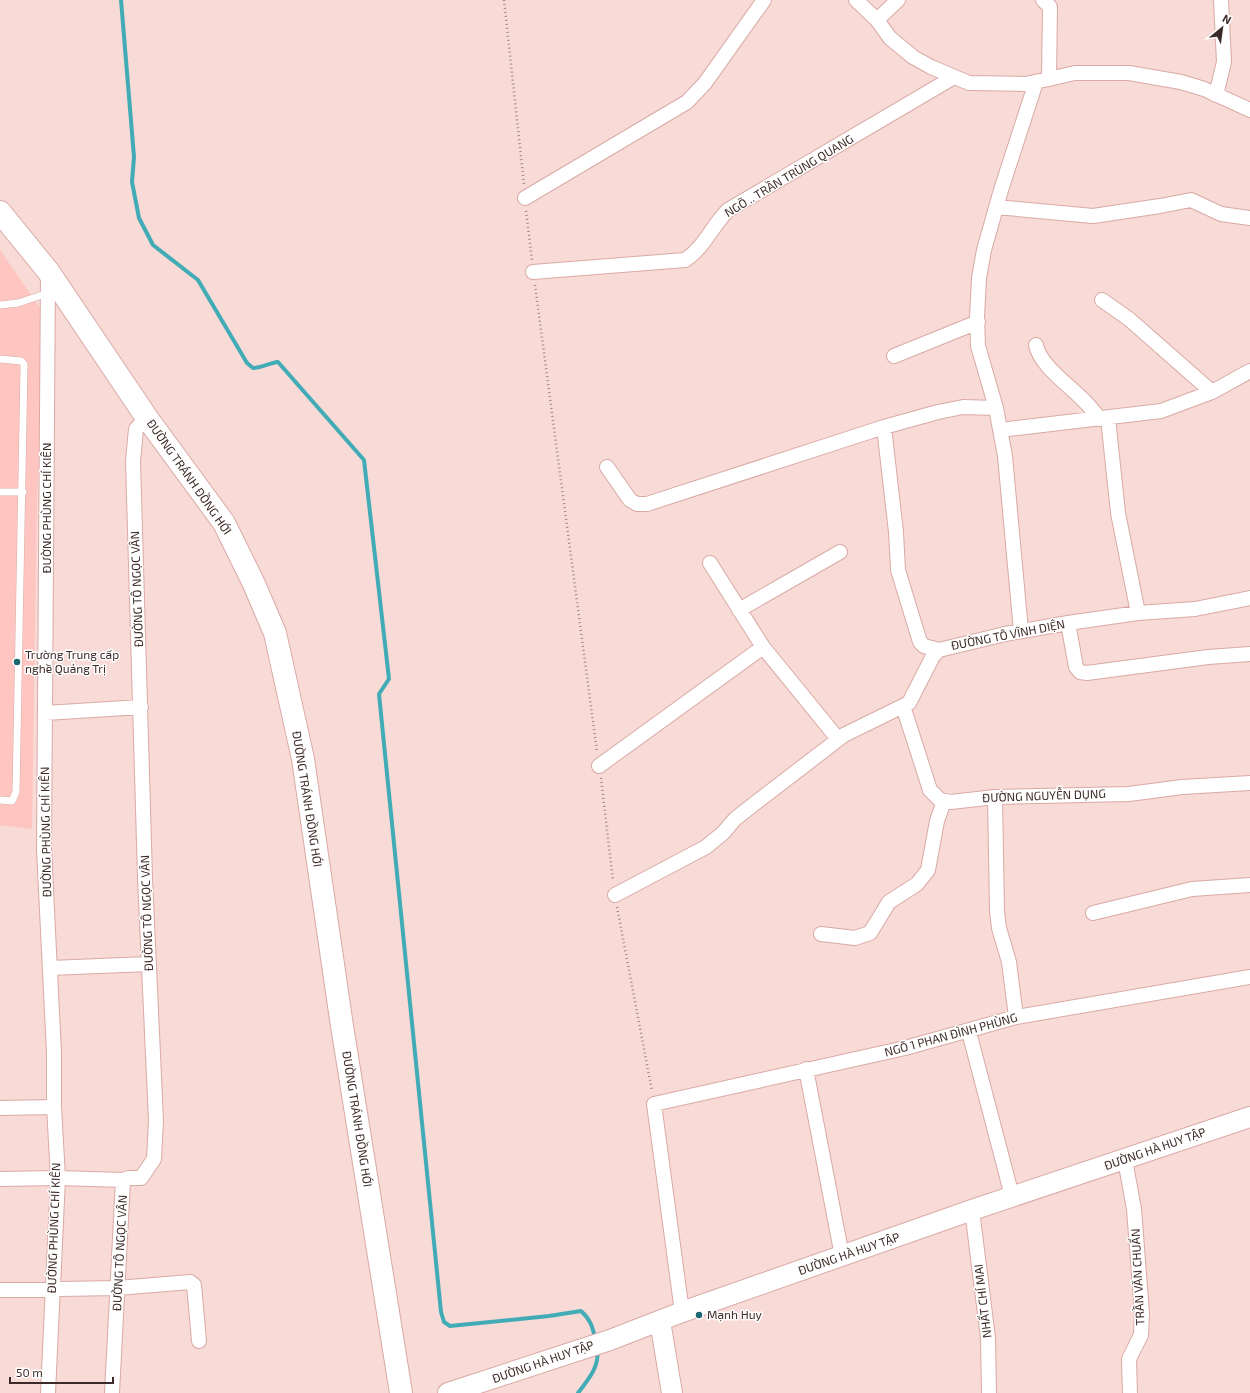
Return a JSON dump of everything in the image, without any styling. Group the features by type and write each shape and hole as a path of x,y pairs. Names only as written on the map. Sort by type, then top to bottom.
{"highway":[{"name":"ĐƯỜNG TRÁNH ĐỒNG HỚI","path":"0,212 48,271 148,418 224,523 254,584 275,633 303,759 340,1011 401,1393"}],"main road":[{"name":"ĐƯỜNG HÀ HUY TẬP","path":"448,1393 610,1340 682,1312 1012,1196 1125,1160 1250,1117"},
{"path":"660,1321 672,1393"}],"street":[{"path":"525,198 687,102 705,83 764,0"},
{"path":"856,0 877,20 890,38 913,57 969,83 1026,84 1075,73 1129,73 1181,82 1204,89 1250,110"},
{"path":"877,20 898,0"},
{"path":"1021,631 1008,478 996,408 978,346 979,278 984,250 996,207 1043,80 1050,7 1043,0"},
{"path":"1216,95 1224,62 1221,0"},
{"name":"NGÕ .. TRẦN TRÙNG QUANG","path":"533,272 685,260 695,254 716,222 728,210 954,76"},
{"path":"996,207 1093,216 1191,200 1220,214 1250,218"},
{"name":"ĐƯỜNG PHÙNG CHÍ KIÊN","path":"48,271 44,849 54,1053 54,1107 58,1178 48,1393"},
{"path":"1102,300 1129,319 1212,392"},
{"path":"894,356 978,322"},
{"path":"1036,344 1041,359 1103,419 1118,513 1138,613"},
{"path":"1000,430 1161,411 1212,392 1250,371"},
{"path":"607,467 630,500 637,504 647,504 884,427 963,407 996,408"},
{"name":"ĐƯỜNG TÔ NGỌC VÂN","path":"112,1393 123,1180 129,1178 140,1178 154,1159 156,1121 140,707 134,460 136,429 148,418"},
{"path":"884,427 896,532 898,570 920,642 924,646 939,650"},
{"path":"739,610 840,552"},
{"path":"710,563 763,647 838,739"},
{"name":"ĐƯỜNG TÔ VĨNH DIỆN","path":"615,895 706,847 723,834 735,819 838,739 909,703 933,656 939,650 1021,631 1068,623 1138,613 1195,609 1250,598"},
{"path":"1068,623 1076,667 1080,672 1087,673 1208,657 1250,654"},
{"path":"599,766 763,647"},
{"path":"821,934 855,938 870,933 889,902 923,879 928,870 936,821 944,801 940,800 930,790 903,706"},
{"path":"45,713 140,707"},
{"name":"ĐƯỜNG NGUYỄN DỤNG","path":"944,801 950,802 995,797 1129,794 1182,787 1250,784"},
{"path":"995,797 997,911 999,928 1009,962 1016,1017"},
{"path":"1094,913 1192,889 1250,885"},
{"path":"50,968 149,964"},
{"name":"NGÕ 1 PHAN ĐÌNH PHÙNG","path":"654,1104 906,1048 969,1032 1016,1017 1250,977"},
{"path":"969,1032 1012,1196"},
{"path":"806,1069 842,1256"},
{"path":"654,1104 682,1312"},
{"path":"0,1108 54,1107"},
{"name":"TRẦN VĂN CHUẨN","path":"1125,1160 1134,1209 1142,1313 1140,1335 1129,1359 1130,1393"},
{"path":"0,1179 58,1178 123,1180"},
{"name":"NHẤT CHÍ MAI","path":"972,1210 988,1338 989,1393"},
{"path":"0,1290 118,1288 192,1283 194,1285 199,1341"}],"lane":[{"path":"0,304 18,303 48,293"},
{"path":"0,359 21,361 24,364 23,492 16,792 12,801 0,800"},
{"path":"0,492 23,492"}],"path":[{"path":"504,0 533,272 615,895 654,1104"}],"shaded area":[{"name":"Trường Trung cấp nghề Quảng Trị","path":"0,250 45,315 37,498 32,829 0,825"}],"waterway":[{"path":"121,0 134,157 132,182 139,218 153,245 198,280 247,363 253,368 278,362 364,460 389,679 379,694 441,1312 444,1322 450,1326 549,1316 581,1311 591,1324 595,1339"},
{"path":"578,1393 595,1367 597,1362 597,1350"}],"place":[{"name":"Trường Trung cấp nghề Quảng Trị","path":"17,662"},
{"name":"Mạnh Huy","path":"699,1315"}]}
